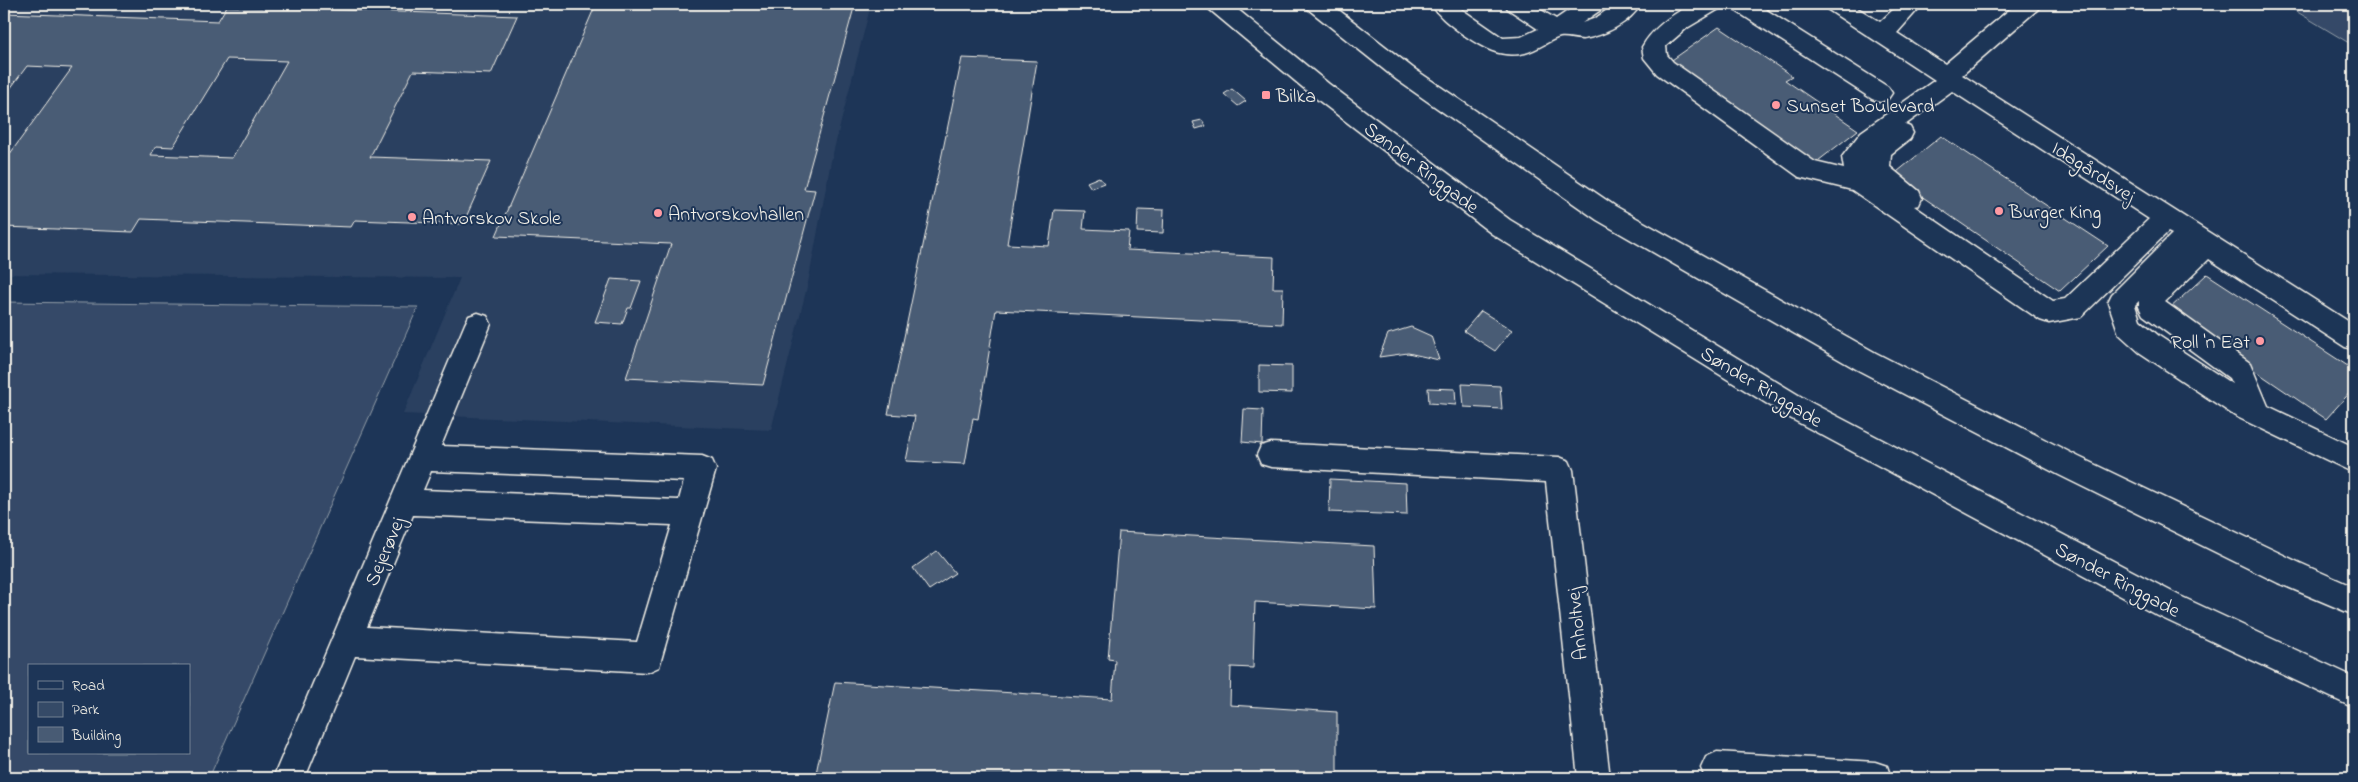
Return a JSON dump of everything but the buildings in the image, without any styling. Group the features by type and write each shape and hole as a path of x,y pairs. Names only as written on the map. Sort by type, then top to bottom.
{"street":[{"name":"Sønder Ringgade","path":"1217,4 1321,90 1501,226 1800,410 2169,606 2354,693"},
{"path":"1316,4 1405,74 1606,213 1866,361 1919,389 2068,466 2289,573 2354,601"},
{"path":"1516,4 1539,22 1575,32 1596,28 1630,4"},
{"path":"1440,6 1486,39 1501,46 1526,45 1594,4"},
{"path":"1711,4 1699,9 1658,40 1653,47 1656,58 1665,68 1808,170 1859,182 2049,312 2072,309 2166,218"},
{"path":"1741,4 1880,93"},
{"name":"Idagårdsvej","path":"1835,4 1882,34 1944,82 2166,218 2354,339"},
{"path":"1882,34 1909,8 1907,4"},
{"path":"1859,182 1854,157 1870,138 1944,82 2030,4"},
{"path":"1944,82 1936,106 1881,149 1877,157 1878,166 1882,175 1891,184 2003,262 2008,284"},
{"path":"2198,239 2121,302 2128,326 2149,344 2245,408 2354,460"},
{"name":"Sejerøvej","path":"289,778 478,324"},
{"name":"Anholtvej","path":"1271,455 1559,470 1594,778"},
{"path":"346,641 648,657 702,469 422,458"},
{"path":"404,502 690,513"},
{"path":"1717,768 1875,778"}],"shaded area":[{"name":"Antvorskov Skole","path":"4,4 871,4 831,161 808,283 771,430 403,414 460,278 4,274"}],"green space":[{"path":"2284,4 2354,4 2354,46"},
{"path":"4,302 418,307 209,778 4,778"}],"place":[{"name":"Bilka","path":"1266,95"},
{"name":"Sunset Boulevard","path":"1776,105"},
{"name":"Burger King","path":"1999,211"},
{"name":"Antvorskovhallen","path":"658,213"},
{"name":"Antvorskov Skole","path":"412,217"},
{"name":"Roll 'n Eat","path":"2260,341"}]}
